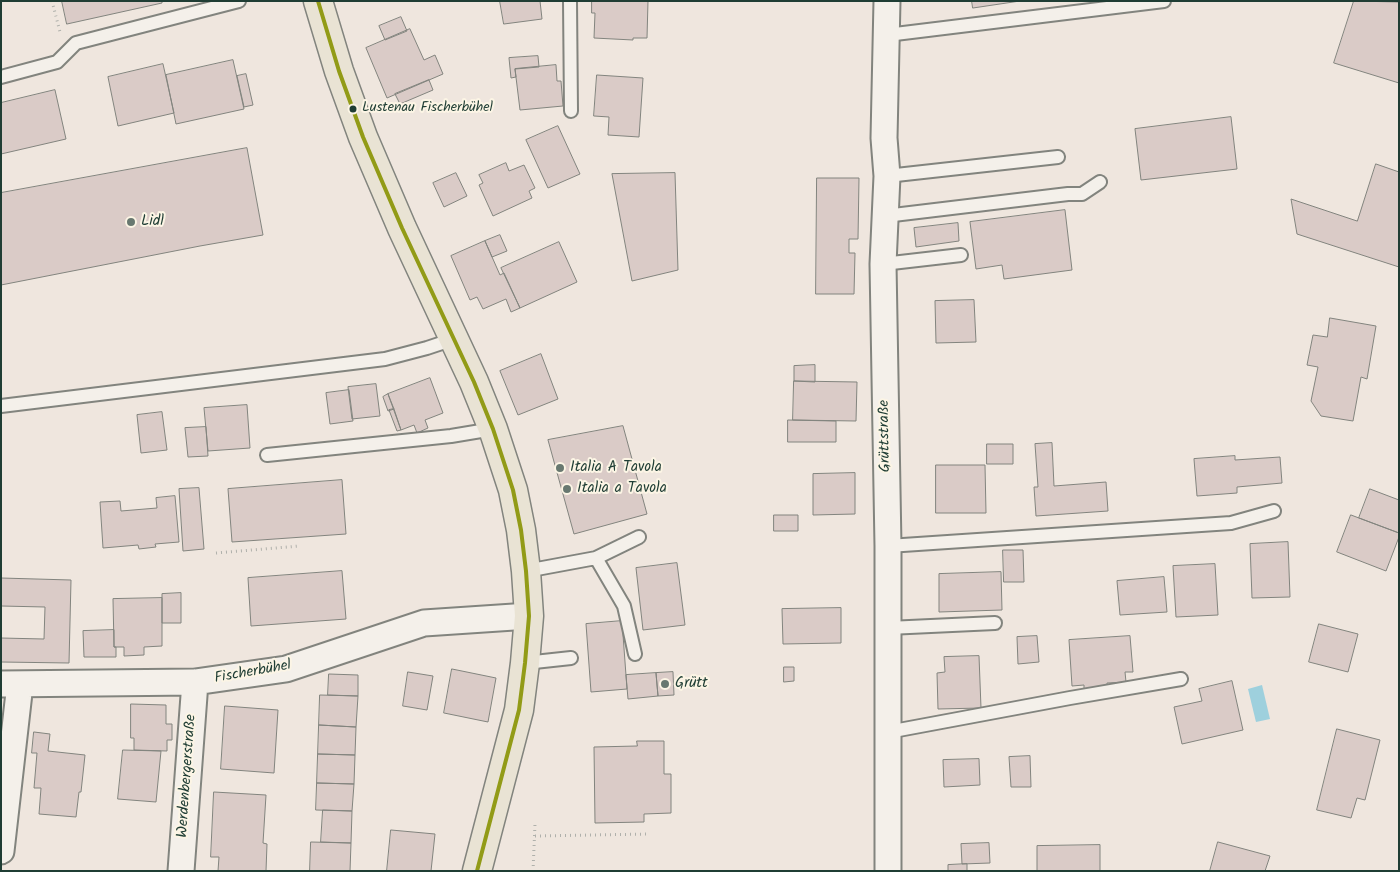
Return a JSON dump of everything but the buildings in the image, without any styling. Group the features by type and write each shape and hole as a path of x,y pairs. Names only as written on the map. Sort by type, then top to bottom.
{"main road":[{"path":"318,1 339,71 363,137 493,429 513,490 521,530 526,571 528,616 519,710 477,871"}],"street":[{"name":"Grüttstraße","path":"887,1 884,138 886,176 883,264 888,546 888,871"},
{"name":"Fischerbühel","path":"11,684 196,682 286,669 424,623 528,616"},
{"name":"Werdenbergerstraße","path":"181,871 196,682"},
{"path":"1,851 11,684"}],"lane":[{"path":"1,76 57,62 76,43 238,1"},
{"path":"570,1 571,111"},
{"path":"887,35 1164,1"},
{"path":"886,176 1058,157"},
{"path":"885,216 1068,194 1082,194 1100,182"},
{"path":"883,264 961,254"},
{"path":"1,406 384,359 427,348 454,338"},
{"path":"266,455 451,436 493,429"},
{"path":"888,546 1231,523 1274,511"},
{"path":"526,571 596,558 638,537"},
{"path":"596,558 624,606 634,654"},
{"path":"888,628 995,622"},
{"path":"525,663 571,658"},
{"path":"888,732 1181,679"}],"path":[{"path":"52,1 60,35 76,43"},
{"path":"216,553 300,546"},
{"path":"532,871 535,824"},
{"path":"535,836 650,834"}],"water":[{"path":"1262,685 1270,719 1256,722 1248,689"}],"transit line":[{"path":"318,1 339,71 363,137 402,228 474,382 493,429 513,490 521,530 529,616 519,710 477,871"}],"place":[{"name":"Lustenau Fischerbühel","path":"353,109"},
{"name":"Lidl","path":"131,222"},
{"name":"Italia A Tavola","path":"560,468"},
{"name":"Italia a Tavola","path":"567,489"},
{"name":"Grütt","path":"665,684"}]}
